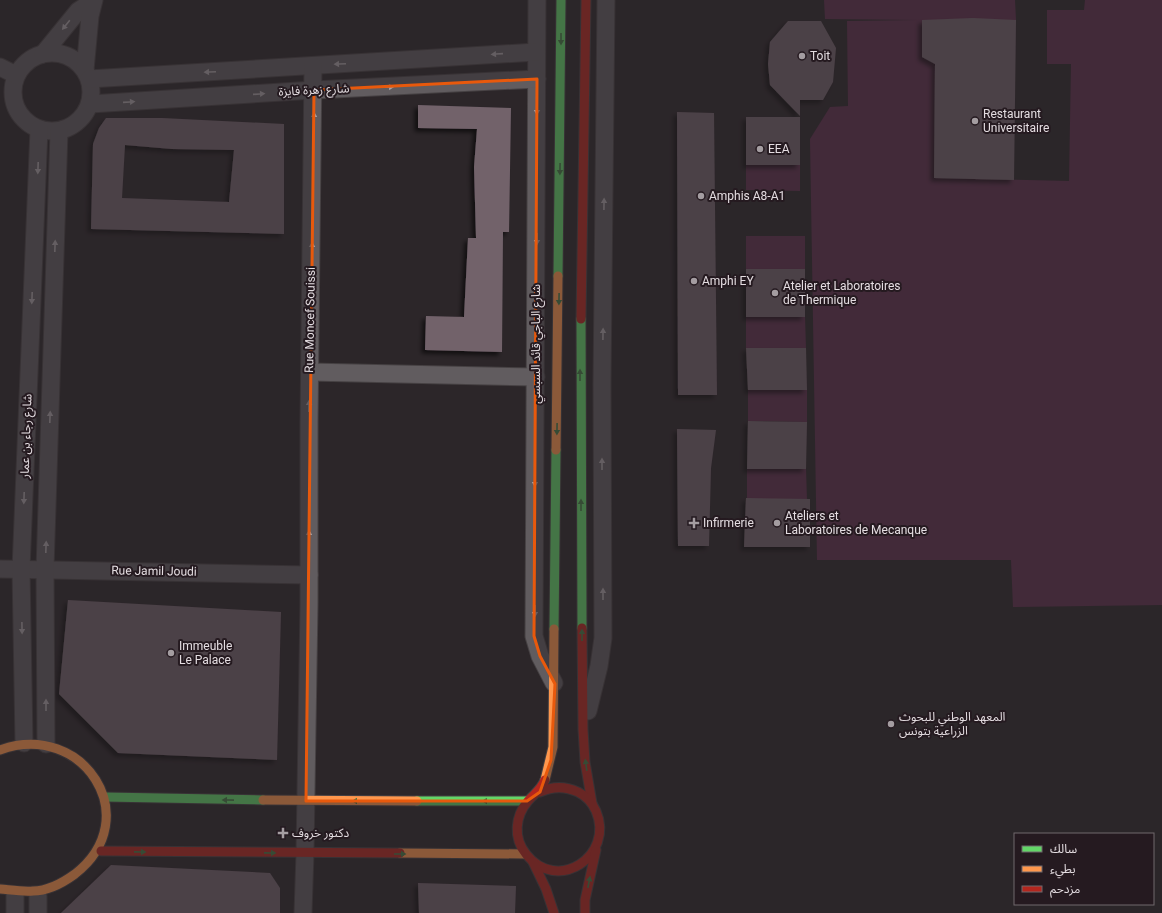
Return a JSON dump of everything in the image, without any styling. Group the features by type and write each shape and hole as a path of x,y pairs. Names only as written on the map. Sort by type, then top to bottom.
{"street":[{"path":"43,54 78,11 93,0"},
{"path":"0,67 10,80 13,94 8,107 39,129 59,131 72,126 83,117 90,104 92,92 87,75 90,16 93,0"},
{"name":"شارع الباجي قائد السبسي","path":"537,0 534,636 540,656 554,684"},
{"path":"540,792 551,760 553,748 561,0"},
{"path":"586,0 580,371 583,729 585,762 592,803"},
{"path":"583,729 599,666 603,638 602,376 606,0"},
{"name":"شارع زهرة فايزة","path":"87,75 313,66 536,52"},
{"path":"10,80 32,58 43,54 59,53 74,59 87,75"},
{"name":"Rue Moncef Souissi","path":"303,913 306,853 314,90 313,66"},
{"name":"شارع زهرة فايزة","path":"90,104 314,90 537,80"},
{"name":"شارع رجاء بن عمار","path":"24,743 21,570 39,129"},
{"name":"شارع رجاء بن عمار","path":"46,744 45,569 59,131"},
{"path":"310,372 536,377"},
{"name":"Rue Jamil Joudi","path":"0,569 309,575"},
{"path":"0,750 24,743 46,744 72,754 92,773 105,797 108,824 101,851 86,874 64,889 38,896 7,892 15,913"},
{"path":"585,913 586,894 601,830 599,815 592,803 582,793 568,788 554,787 540,792 527,801 520,813 517,827 519,841 525,854 533,862 545,868 558,871 571,869 583,864 596,850"},
{"path":"105,797 306,802 527,801"},
{"path":"101,851 525,854"},
{"path":"533,862 546,889 554,913"},
{"path":"38,896 38,913"}],"highlighted area":[{"path":"537,79 534,636 540,656 555,684 551,760 540,792 527,801 306,801 314,90"}],"shaded area":[{"path":"824,0 1015,0 1016,20 922,20 922,57 935,64 934,178 1069,181 1071,64 1047,64 1047,10 1084,10 1085,0 1162,0 1162,605 1013,607 1011,560 817,560 810,139 830,107 848,106 847,21 917,20 825,19"},
{"path":"746,165 800,165 800,191 746,190"},
{"path":"746,236 805,236 805,269 746,269"},
{"path":"746,317 805,317 806,348 746,348"},
{"path":"748,390 807,390 807,422 748,421"},
{"path":"747,469 806,469 807,501 747,500"}],"building":[{"name":"Restaurant Universitaire","path":"973,18 1016,20 1014,180 934,178 935,64 922,57 922,20"},
{"name":"Toit","path":"788,21 821,21 836,48 833,82 823,100 800,100 800,116 770,85 768,64 770,42"},
{"path":"418,105 511,108 509,232 503,232 502,352 425,350 426,316 464,317 468,238 476,238 474,167 477,129 418,128"},
{"path":"677,112 714,113 717,395 678,395"},
{"name":"EEA","path":"746,117 800,117 800,165 746,165"},
{"path":"106,118 162,118 284,124 284,234 91,229 93,144 99,128","holes":["125,145 172,149 234,150 229,202 122,198"]},
{"name":"Atelier et Laboratoires de Thermique","path":"746,269 805,269 805,317 746,317"},
{"path":"746,348 806,348 807,390 748,390"},
{"path":"748,421 807,422 806,469 747,469"},
{"path":"677,429 716,430 711,468 709,546 678,546"},
{"name":"Ateliers et Laboratoires de Mecanque","path":"746,498 810,499 810,547 744,547"},
{"name":"Immeuble Le Palace","path":"68,600 281,612 277,760 118,753 59,694"},
{"path":"111,865 270,873 280,888 280,913 61,913"},
{"path":"418,883 516,886 515,913 419,913"}],"traffic: fast":[{"path":"558,276 561,0"},
{"path":"581,319 582,628"},
{"path":"554,629 556,450"},
{"path":"105,797 263,800"},
{"path":"417,801 527,801"}],"traffic: slow":[{"path":"556,450 558,276"},
{"path":"545,780 553,747 554,629"},
{"path":"0,750 30,744 57,749 79,761 96,780 105,802 105,827 96,851 75,874 56,886 39,891 0,889"},
{"path":"263,800 417,801"},
{"path":"400,853 525,854"}],"traffic: jam":[{"path":"581,319 586,0"},
{"path":"582,628 583,729 585,762 592,803"},
{"path":"540,792 554,788 568,789 578,792 584,795 591,802 596,811 600,827 597,842 590,855 580,864 567,870 553,870 539,865 526,854 517,834 520,813 528,801 540,789 545,780"},
{"path":"585,913 585,900 596,850"},
{"path":"101,851 400,853"},
{"path":"533,862 546,889 554,913"}],"place":[{"name":"Toit","path":"802,56"},
{"name":"Restaurant Universitaire","path":"975,121"},
{"name":"EEA","path":"760,149"},
{"name":"Amphis A8-A1","path":"701,196"},
{"name":"Amphi EY","path":"694,281"},
{"name":"Atelier et Laboratoires de Thermique","path":"775,293"},
{"name":"Infirmerie","path":"694,523"},
{"name":"Ateliers et Laboratoires de Mecanque","path":"777,523"},
{"name":"Immeuble Le Palace","path":"171,653"},
{"name":"المعهد الوطني للبحوث الزراعية بتونس","path":"891,724"},
{"name":"دكتور خروف","path":"283,833"}]}
